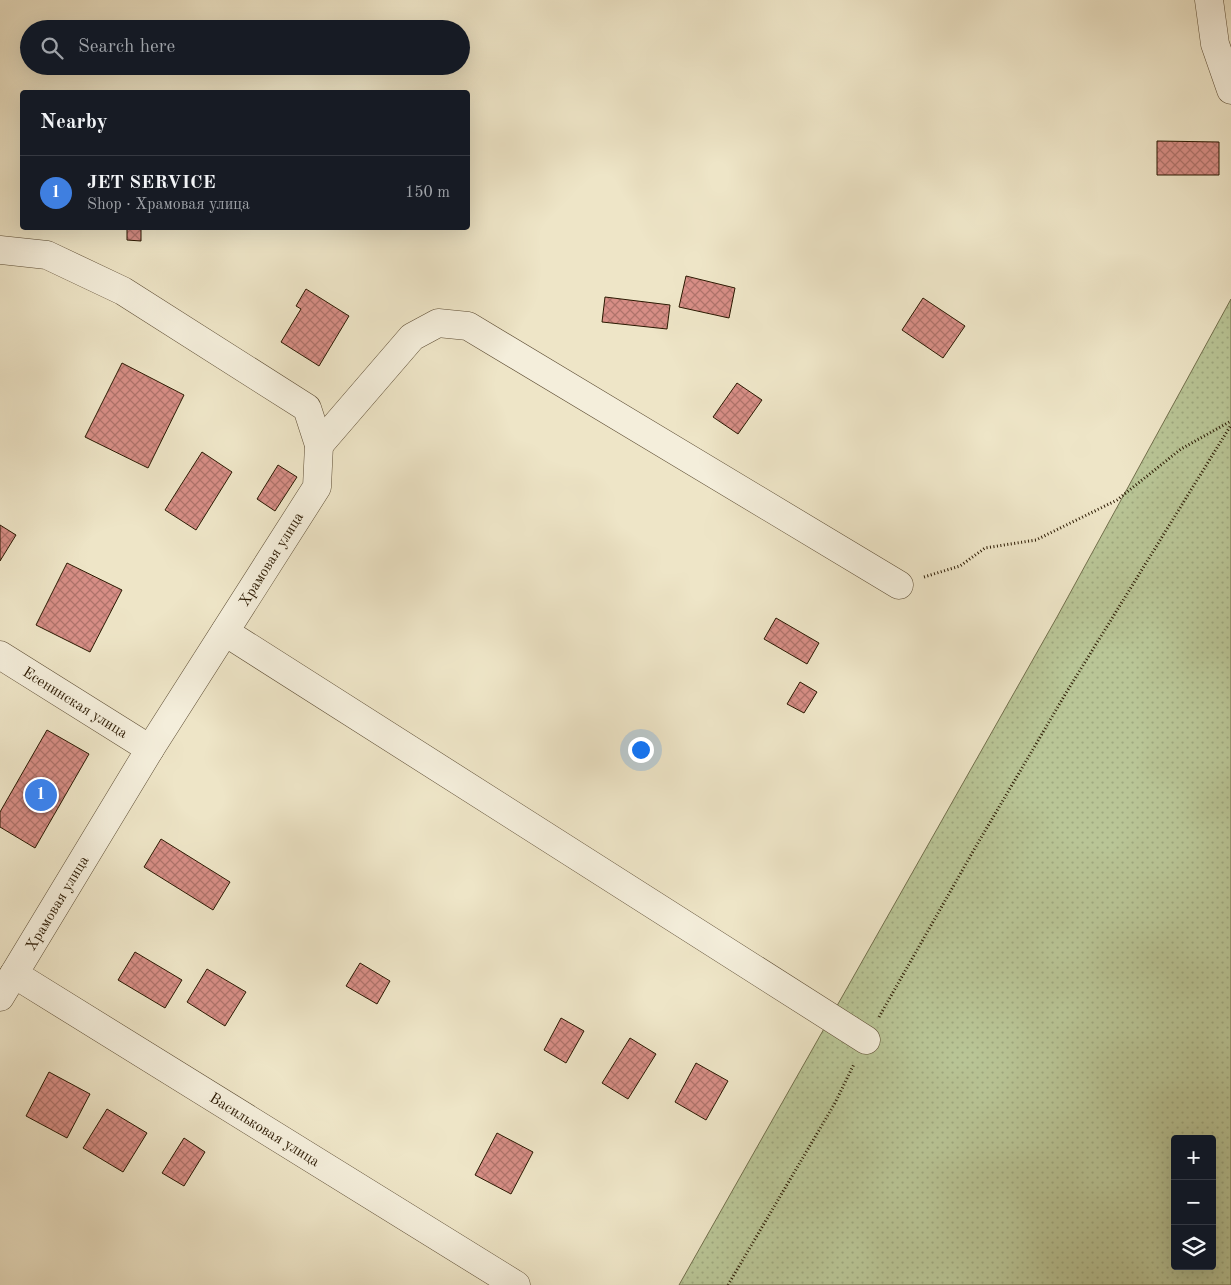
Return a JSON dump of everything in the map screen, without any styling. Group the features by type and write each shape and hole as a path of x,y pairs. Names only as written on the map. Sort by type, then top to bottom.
{"street":[{"path":"1208,0 1215,44 1231,90"},
{"name":"Храмовая улица","path":"0,250 48,255 123,291 307,408 319,445 316,487 150,750 0,997"},
{"path":"319,445 412,337 438,323 468,326 899,585"},
{"path":"225,632 866,1040"},
{"name":"Есенинская улица","path":"0,655 150,750"},
{"name":"Васильковая улица","path":"14,974 516,1285"}],"path":[{"path":"899,585 960,566 985,548 1036,540 1117,500 1180,449 1231,423"},
{"path":"728,1285 835,1103 866,1040 975,848 1061,702 1231,423"}],"green space":[{"path":"1231,299 1231,1285 679,1285 1057,617"}],"building":[{"path":"1157,141 1219,142 1219,175 1157,175"},
{"path":"127,230 141,230 141,241 127,240"},
{"path":"686,276 735,288 729,318 679,307"},
{"path":"306,289 349,316 319,366 281,342 301,309 296,306"},
{"path":"605,297 670,305 667,329 602,322"},
{"path":"923,298 965,326 943,358 902,330"},
{"path":"122,363 184,395 148,468 85,437"},
{"path":"737,383 762,400 738,434 713,417"},
{"path":"202,452 232,472 196,530 165,510"},
{"path":"278,465 297,477 275,511 257,499"},
{"path":"0,525 16,535 0,561"},
{"path":"67,563 122,590 90,652 36,625"},
{"path":"776,618 819,643 807,664 764,639"},
{"path":"800,682 817,692 804,713 787,704"},
{"path":"47,730 89,754 35,848 0,827 0,812"},
{"path":"161,839 230,882 213,910 144,867"},
{"path":"135,952 182,980 165,1008 118,980"},
{"path":"360,963 390,981 377,1004 346,986"},
{"path":"207,969 246,992 225,1026 187,1002"},
{"path":"561,1018 584,1031 566,1063 544,1050"},
{"path":"630,1038 656,1054 628,1099 602,1083"},
{"path":"696,1063 728,1081 706,1120 675,1102"},
{"path":"49,1072 90,1094 67,1138 26,1116"},
{"path":"107,1109 147,1133 123,1172 83,1148"},
{"path":"497,1133 533,1152 511,1194 475,1175"},
{"path":"184,1138 205,1152 184,1186 162,1173"}],"place":[{"name":"JET SERVICE","path":"41,795"}]}
